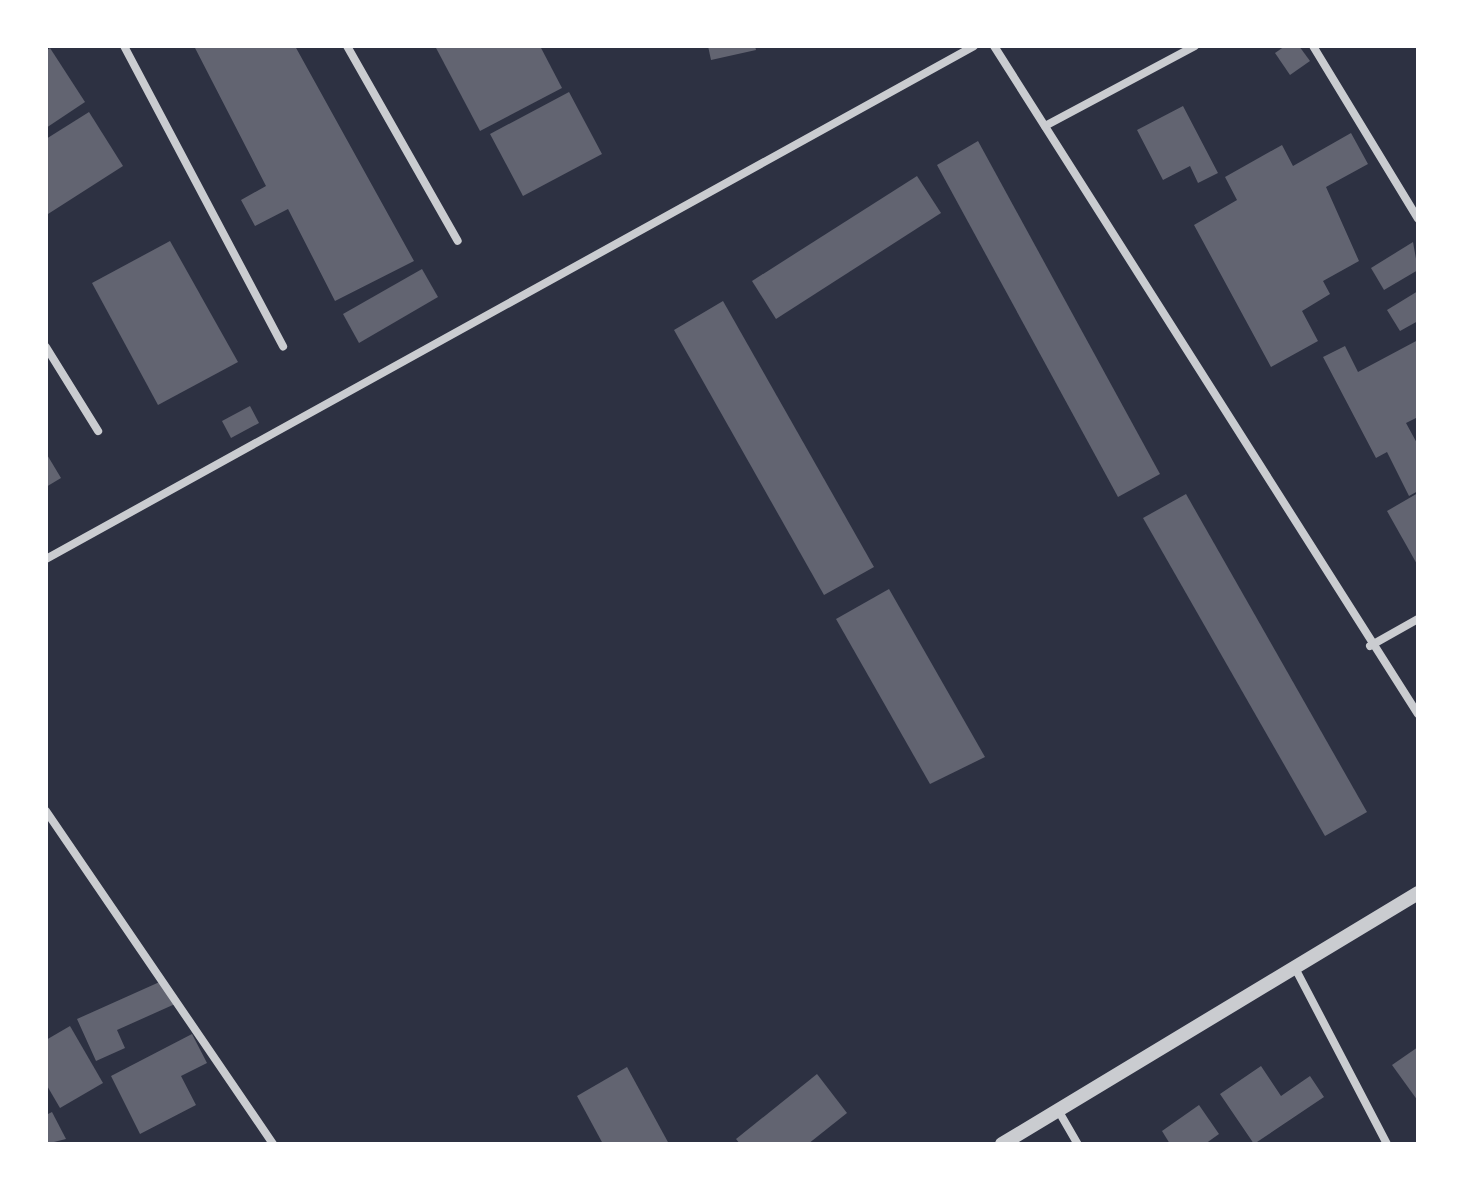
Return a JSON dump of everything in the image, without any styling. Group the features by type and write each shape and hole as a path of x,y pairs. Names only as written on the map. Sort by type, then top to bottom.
{"street":[{"path":"124,46 283,346"},
{"path":"347,46 458,241"},
{"path":"46,559 974,46"},
{"path":"994,46 1370,646 1418,714"},
{"path":"1045,126 1195,46"},
{"path":"1313,46 1418,219"},
{"path":"46,347 98,431"},
{"path":"1370,646 1418,619"},
{"path":"46,811 273,1144"},
{"path":"1002,1144 1418,893"},
{"path":"1295,968 1387,1144"},
{"path":"1058,1110 1078,1144"}],"building":[{"path":"194,46 295,46 414,261 335,301 288,209 255,226 241,200 266,186"},
{"path":"435,46 540,46 562,88 480,131"},
{"path":"708,46 755,46 756,50 711,60"},
{"path":"1285,46 1299,46 1310,61 1290,75 1275,53"},
{"path":"50,48 85,102 46,128 46,51"},
{"path":"569,92 602,154 523,196 490,134"},
{"path":"1183,106 1218,173 1198,183 1190,166 1163,180 1137,130"},
{"path":"89,112 123,166 48,214 46,139"},
{"path":"1351,133 1368,164 1326,187 1359,261 1323,281 1330,294 1302,311 1318,341 1271,367 1194,225 1237,200 1225,177 1282,145 1293,166"},
{"path":"978,141 1160,474 1118,497 937,165"},
{"path":"917,176 941,213 776,319 752,281"},
{"path":"170,241 238,362 158,405 92,283"},
{"path":"1413,242 1418,270 1384,290 1371,268"},
{"path":"422,269 438,297 359,343 343,314"},
{"path":"1418,291 1418,321 1400,331 1387,310"},
{"path":"723,301 874,567 824,595 674,330"},
{"path":"1418,340 1418,417 1406,423 1418,445 1418,491 1409,496 1387,452 1376,458 1323,357 1345,346 1358,372"},
{"path":"250,406 259,423 231,438 222,421"},
{"path":"46,453 61,478 46,487"},
{"path":"1418,493 1418,566 1387,511"},
{"path":"1186,494 1367,812 1325,836 1143,518"},
{"path":"889,589 985,757 930,784 836,619"},
{"path":"164,980 175,1004 117,1030 125,1048 96,1061 77,1019"},
{"path":"70,1026 103,1083 60,1108 46,1084 46,1040"},
{"path":"192,1034 207,1063 181,1076 196,1105 140,1134 111,1076"},
{"path":"1418,1047 1418,1101 1392,1065"},
{"path":"1261,1066 1281,1096 1310,1076 1324,1097 1254,1144 1220,1094"},
{"path":"627,1067 669,1144 603,1144 577,1096"},
{"path":"817,1074 847,1113 808,1144 740,1144 736,1139"},
{"path":"1199,1105 1219,1134 1205,1144 1170,1144 1162,1131"},
{"path":"52,1112 66,1139 46,1144 46,1115"}]}
